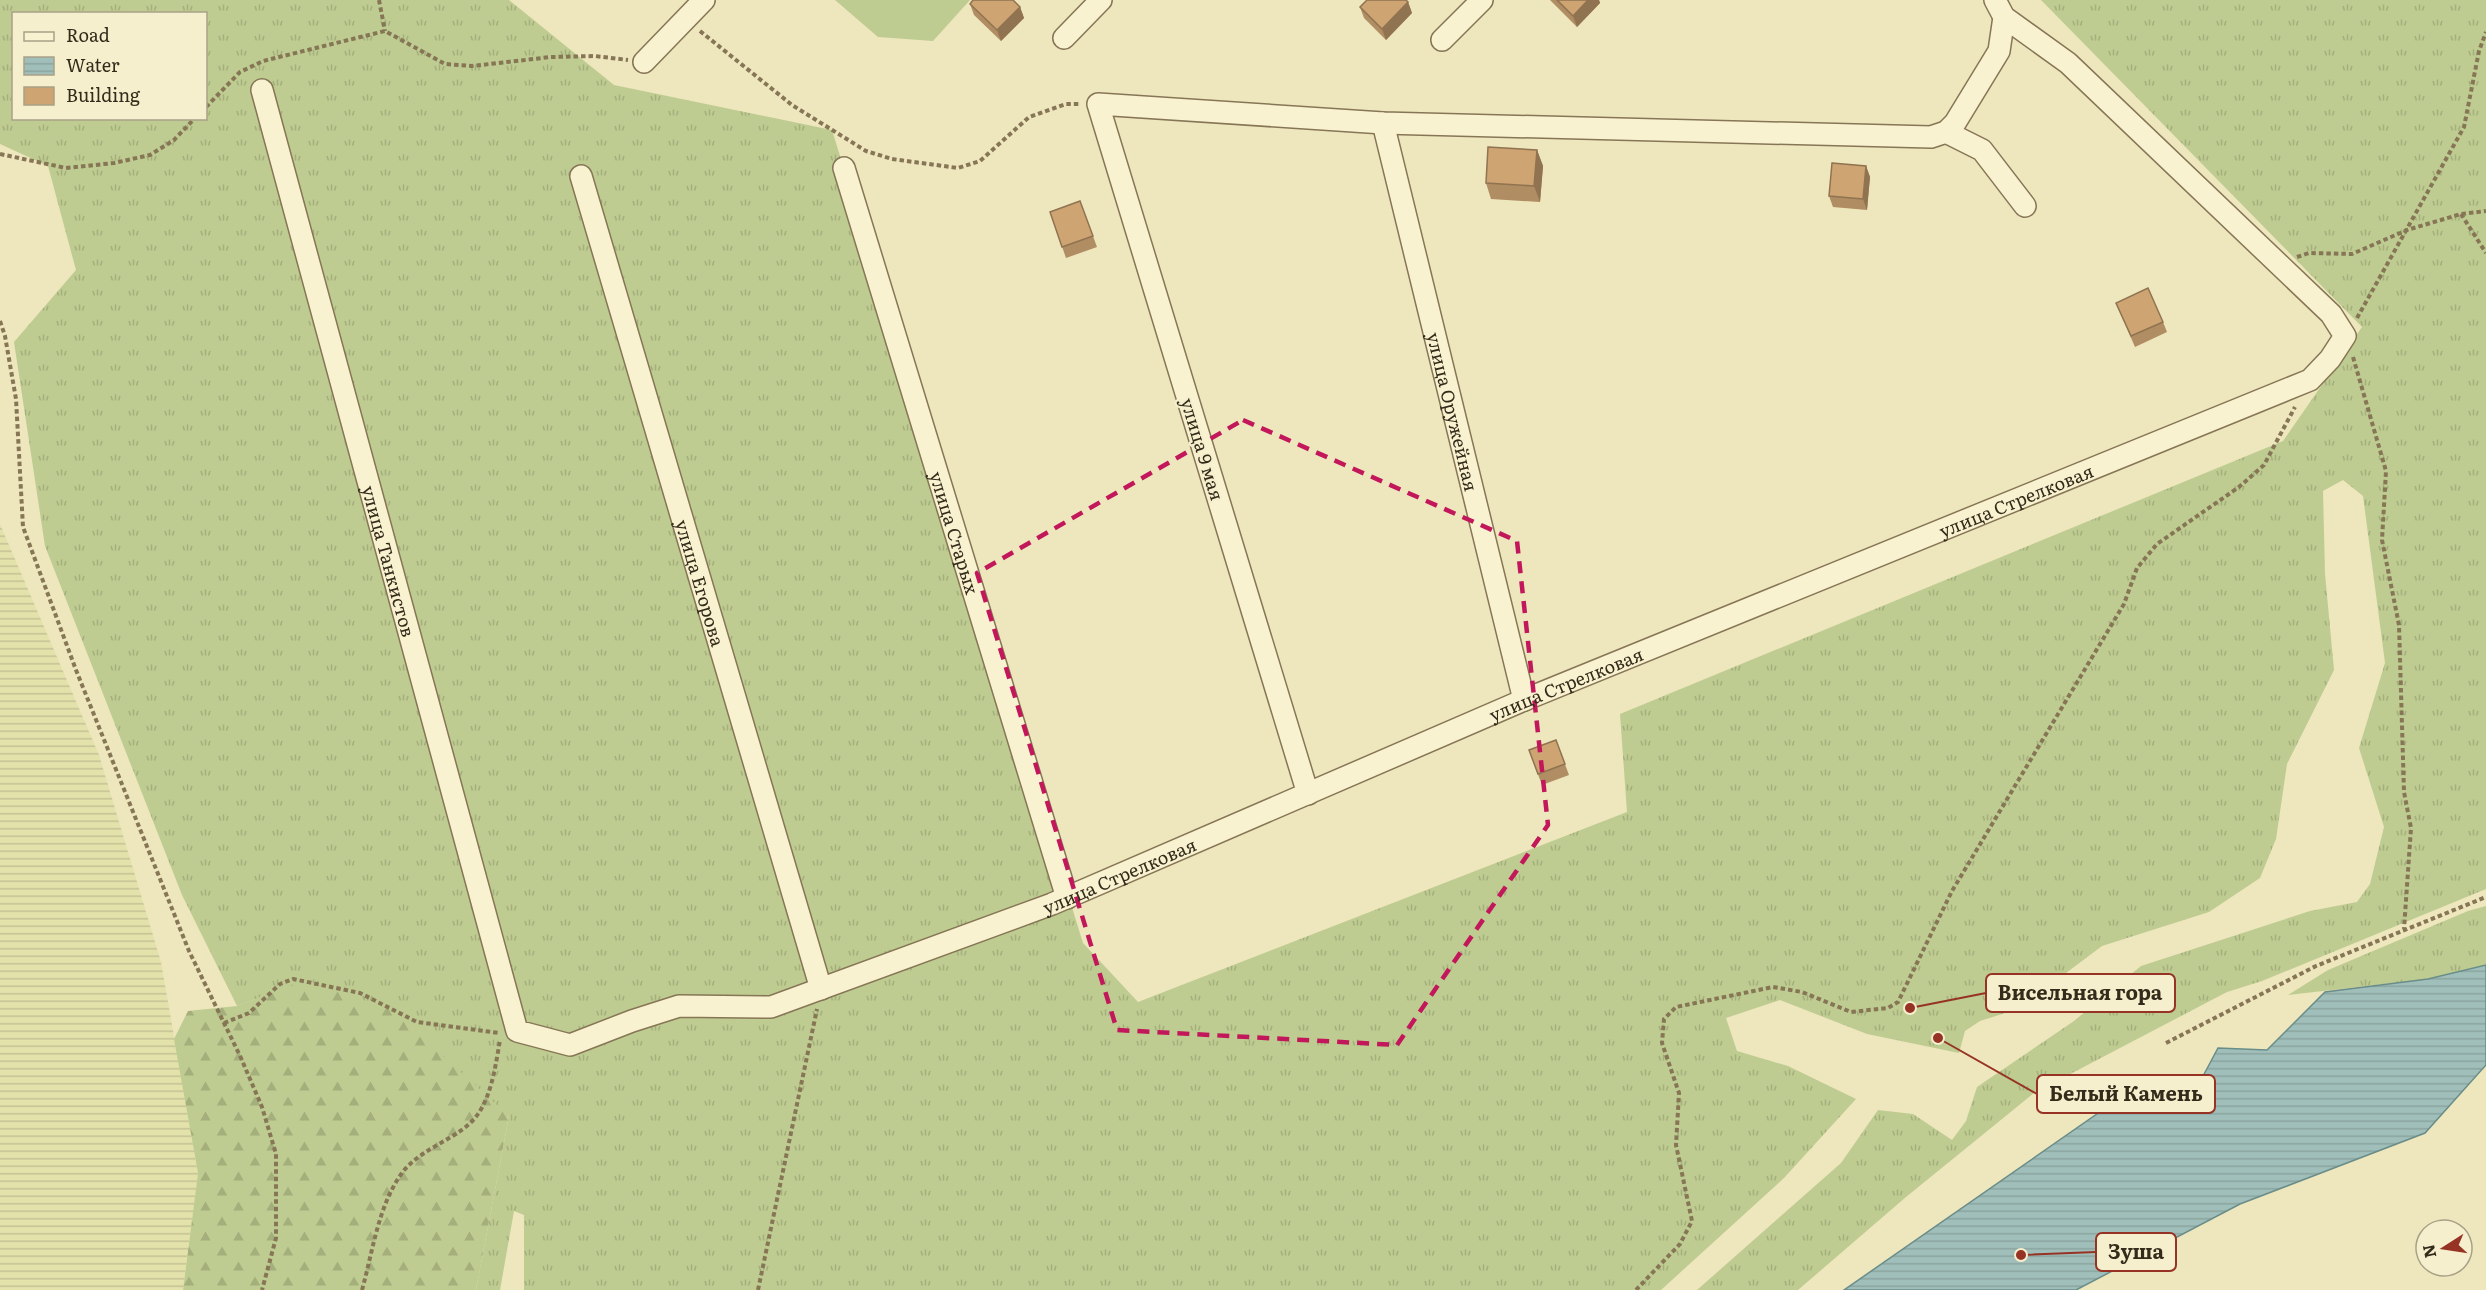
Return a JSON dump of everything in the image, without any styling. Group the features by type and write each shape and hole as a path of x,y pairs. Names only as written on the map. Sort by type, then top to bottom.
{"street":[{"path":"644,62 704,0"},
{"path":"1064,38 1101,0"},
{"path":"1442,40 1482,0"},
{"path":"1098,104 1383,123 1931,137 1946,132 1955,123 1999,51 2000,8"},
{"path":"2000,8 2068,63 2331,314 2346,336 2330,359 2310,380"},
{"name":"улица Танкистов","path":"262,90 509,1032"},
{"name":"улица 9 мая","path":"1098,104 1308,794"},
{"name":"улица Оружейная","path":"1383,123 1524,700"},
{"path":"1946,132 1982,150 2025,206"},
{"name":"улица Старых","path":"844,168 1067,898"},
{"name":"улица Егорова","path":"581,176 821,989"},
{"name":"улица Стрелковая","path":"509,1032 570,1045 679,1006 771,1007 821,989 1067,898 1524,700 2310,380"}],"path":[{"path":"380,0 385,31"},
{"path":"685,19 792,105 866,151 892,159 958,168 980,161 1029,117 1066,104 1098,104"},
{"path":"207,107 240,72 263,62 385,31 445,64 472,66 551,57 595,56 644,62"},
{"path":"2404,929 2411,828 2404,792 2399,625 2382,540 2386,471 2363,384 2346,336 2464,128 2479,51 2486,32"},
{"path":"0,154 66,168 114,163 150,155 174,140 193,120"},
{"path":"2277,262 2309,253 2352,254 2407,230 2461,214 2486,211"},
{"path":"2461,214 2486,253"},
{"path":"0,321 5,336 16,399 23,527 75,669 189,951 262,1107 276,1155 276,1238 262,1290"},
{"path":"1636,1290 1680,1244 1692,1221 1676,1145 1680,1093 1662,1042 1664,1019 1677,1007 1773,987 1802,992 1851,1012 1888,1008 1898,1002 1952,891 2124,604 2137,568 2157,544 2239,487 2264,465 2310,380"},
{"path":"2166,1043 2316,966 2486,897"},
{"path":"224,1023 249,1013 280,984 293,979 360,993 417,1022 509,1032 477,1116 420,1154 403,1172 387,1196 362,1290"},
{"path":"758,1290 821,989"}],"highlighted area":[{"path":"1243,420 1517,541 1548,825 1397,1045 1117,1030 977,573"}],"shaded area":[{"path":"0,524 99,755 161,962 198,1173 183,1290 0,1290"}],"green space":[{"path":"0,0 509,0 614,85 832,130 1083,943 1138,1002 1627,812 1620,714 2283,441 2362,327 2041,0 2486,0 2486,889 2262,981 2227,992 2034,1093 1906,1197 1798,1290 1697,1290 1841,1163 1878,1110 1913,1114 1952,1140 1966,1121 1977,1087 2074,1021 2141,966 2310,911 2357,902 2370,884 2384,827 2359,748 2385,663 2363,496 2343,480 2323,491 2325,574 2334,670 2287,764 2276,839 2260,878 2209,912 2102,946 2018,1009 1980,1021 1965,1031 1959,1053 1867,1034 1780,1000 1726,1018 1737,1051 1788,1066 1856,1099 1784,1178 1661,1290 524,1290 524,1215 514,1211 500,1290 476,1290 509,1116 304,981 237,1006 182,895 45,546 14,342 76,270 48,166 0,144"},
{"path":"835,0 970,0 933,41 878,37"},
{"path":"2486,906 2486,965 2428,979 2288,995 2328,970 2468,911"},
{"path":"304,980 394,1011 509,1116 476,1290 183,1290 198,1173 174,1039 188,1011 237,1006"}],"water":[{"path":"2486,965 2486,1065 2425,1133 2240,1204 2076,1290 1844,1290 2107,1107 2144,1102 2202,1078 2218,1048 2267,1050 2325,992 2428,979"}],"building":[{"path":"973,0 1013,0 1020,7 997,30 970,4"},
{"path":"1367,0 1406,0 1408,2 1382,29 1360,7"},
{"path":"1557,0 1588,0 1573,16"},
{"path":"1488,147 1537,150 1534,186 1486,183"},
{"path":"1832,163 1866,166 1863,199 1829,196"},
{"path":"1080,201 1093,236 1062,247 1050,212"},
{"path":"2148,288 2163,322 2131,336 2116,303"},
{"path":"1556,740 1565,764 1538,774 1529,750"}],"place":[{"name":"Висельная гора","path":"1910,1008"},
{"name":"Белый Камень","path":"1938,1038"},
{"name":"Зуша","path":"2021,1255"}]}
